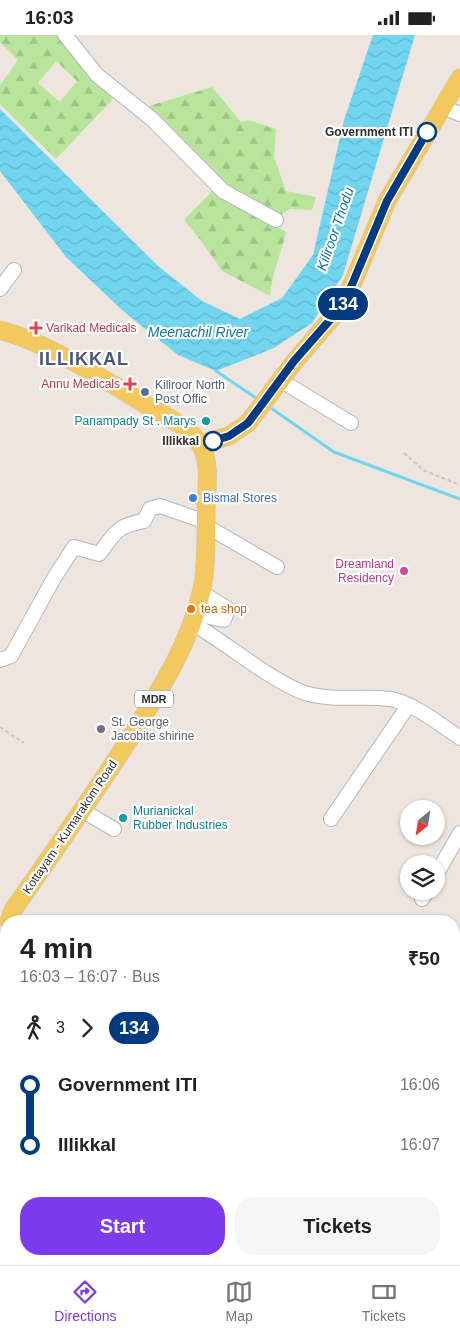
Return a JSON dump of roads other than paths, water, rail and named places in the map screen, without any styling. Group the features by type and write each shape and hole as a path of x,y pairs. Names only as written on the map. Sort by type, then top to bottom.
{"main road":[{"path":"0,330 62,357 111,383 189,431 200,444 229,436 248,423 280,380 344,303 387,201 460,78"},
{"name":"Kottayam - Kumarakom Road","path":"11,915 83,811 166,679 189,634 202,592 206,524 205,456 200,444"}],"street":[{"path":"65,35 97,75 152,120 223,191 276,220"},
{"path":"443,107 460,114"},
{"path":"0,289 14,270"},
{"path":"280,380 351,423"},
{"path":"0,660 11,657 54,578 74,547 99,554 112,534 122,527 144,521 150,509 160,506 206,524 277,567"},
{"path":"193,618 224,620 228,609 202,592"},
{"path":"193,618 275,678 303,692 323,696 389,699 430,717 460,738"},
{"path":"331,819 408,706"},
{"path":"83,811 114,829"},
{"path":"445,859 460,833"}],"water":[{"name":"Meenachil River","path":"373,35 415,35 343,275 312,323 274,348 216,371 178,355 122,310 66,257 0,171 0,109 158,266 202,301 240,319 282,298 313,255 344,120"}],"waterway":[{"path":"216,371 259,400"},
{"path":"268,406 334,452 460,499"}],"place":[{"name":"Government ITI","path":"427,132"},
{"name":"Varikad Medicals","path":"36,328"},
{"name":"Annu Medicals","path":"130,384"},
{"name":"Kiliroor North Post Offic","path":"145,392"},
{"name":"Panampady St . Marys","path":"206,421"},
{"name":"Illikkal","path":"213,441"},
{"name":"Bismal Stores","path":"193,498"},
{"name":"Dreamland Residency","path":"404,571"},
{"name":"tea shop","path":"191,609"},
{"name":"St. George Jacobite shirine","path":"101,729"},
{"name":"Murianickal Rubber Industries","path":"123,818"}],"district":[{"name":"ILLIKKAL","path":"84,359"}],"water label":[{"name":"Kiliroor Thodu","path":"335,229"}]}
